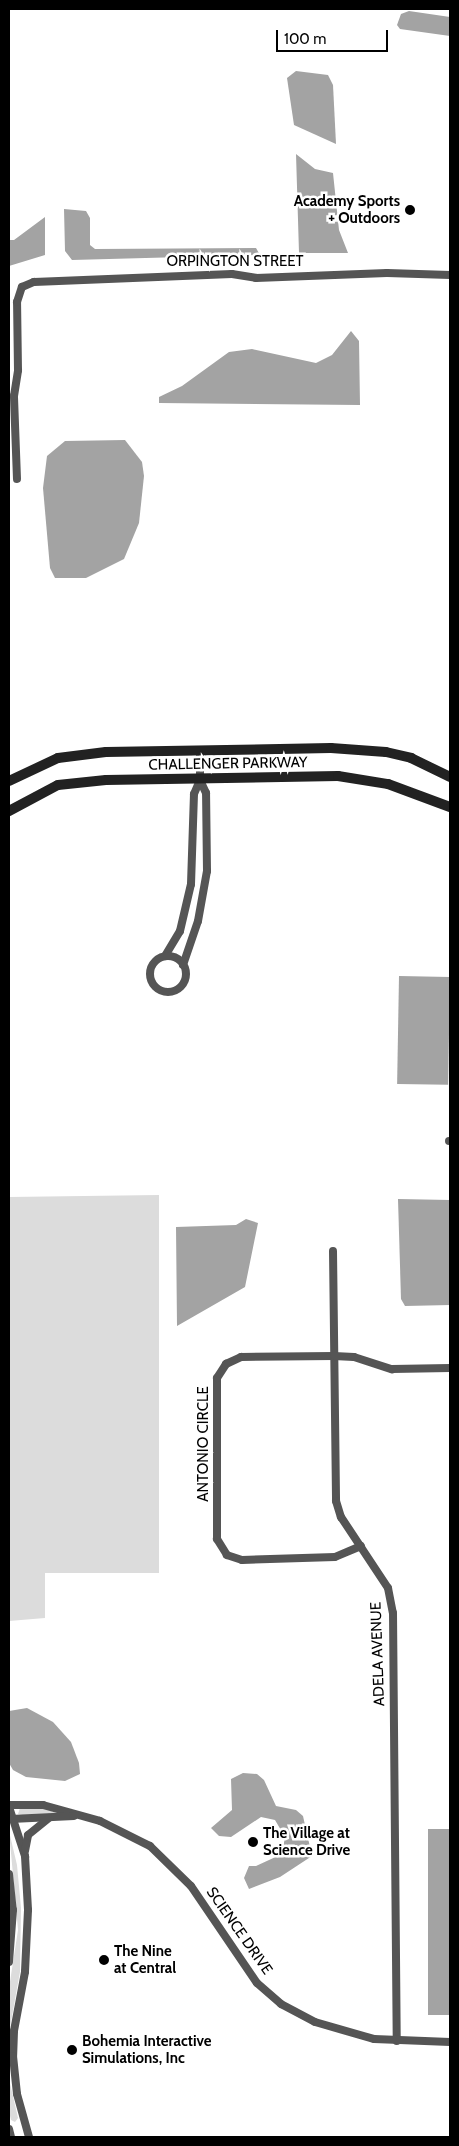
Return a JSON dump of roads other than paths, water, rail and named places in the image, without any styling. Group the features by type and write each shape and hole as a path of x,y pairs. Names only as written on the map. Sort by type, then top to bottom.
{"main road":[{"name":"CHALLENGER PARKWAY","path":"9,781 58,758 106,752 200,752 331,748 386,752 411,758 450,776"},
{"name":"CHALLENGER PARKWAY","path":"9,812 58,785 106,780 200,780 338,776 388,784 450,807"}],"street":[{"name":"ORPINGTON STREET","path":"17,479 14,396 18,370 17,302 22,288 34,282 232,274 256,278 386,273 450,275"},
{"path":"165,956 180,931 187,904 193,866 194,794 200,780 200,752"},
{"path":"183,965 176,958 165,956 158,959 150,971 151,980 157,988 168,991 179,987 185,978 183,965 200,911 207,870 206,793 200,780"},
{"name":"ADELA AVENUE","path":"333,1251 336,1501 341,1517 388,1588 392,1613 397,2041"},
{"name":"ANTONIO CIRCLE","path":"361,1546 335,1557 242,1560 227,1555 217,1538 217,1378 226,1364 241,1357 354,1357 392,1369 450,1368"},
{"name":"SCIENCE DRIVE","path":"9,1806 43,1805 113,1825 168,1860 191,1886 250,1974 281,2004 315,2022 366,2037 397,2041 450,2042"},
{"path":"9,1806 11,1819 25,1856"},
{"name":"SCIENCE DRIVE","path":"11,1819 78,1815"},
{"path":"29,2137 17,2094 11,2057 27,1928 25,1856 28,1836 49,1818"},
{"path":"9,1874 13,1910 9,1962"},
{"path":"9,2129 12,2137"}],"place":[{"name":"Academy Sports + Outdoors","path":"410,210"},
{"name":"The Village at Science Drive","path":"253,1842"},
{"name":"The Nine at Central","path":"104,1960"},
{"name":"Bohemia Interactive Simulations, Inc","path":"72,2050"}]}
